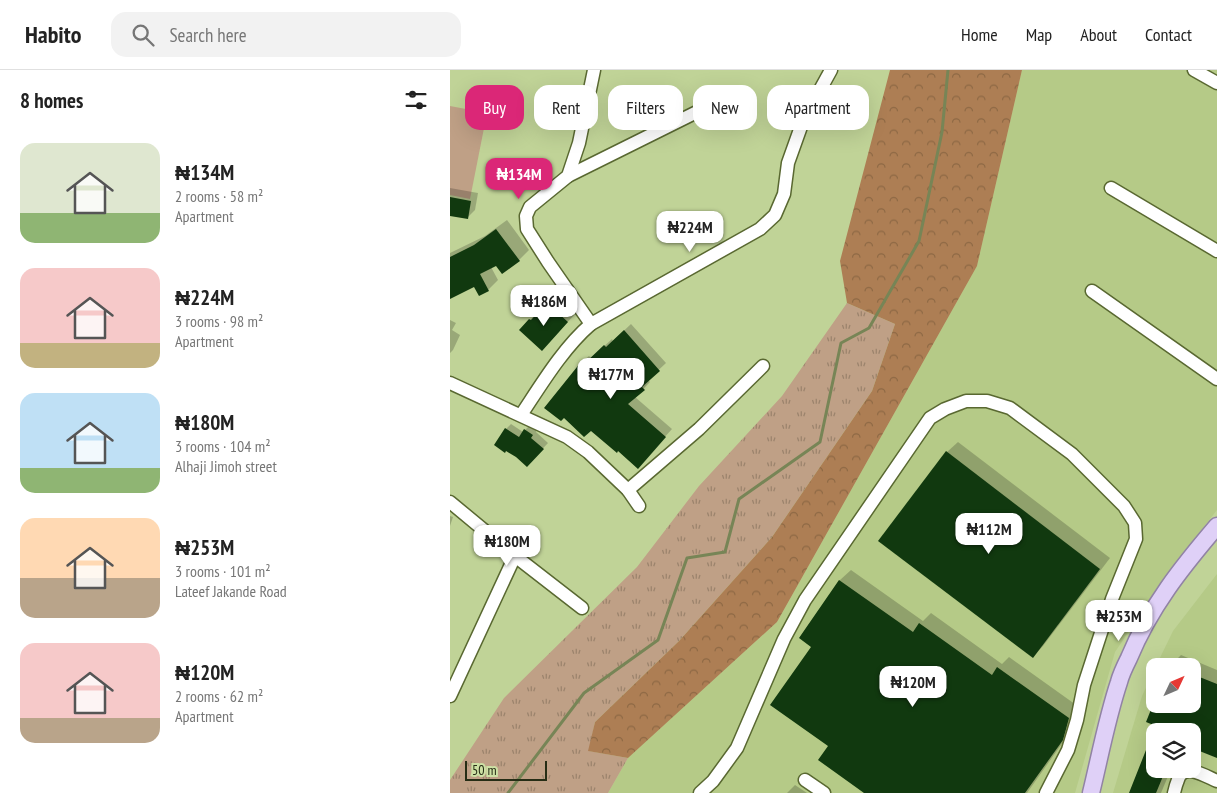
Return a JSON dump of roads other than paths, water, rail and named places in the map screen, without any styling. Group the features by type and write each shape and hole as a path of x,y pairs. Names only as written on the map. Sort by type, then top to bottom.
{"main road":[{"path":"1091,793 1119,681 1133,649 1164,593 1184,564 1217,526"}],"street":[{"path":"568,176 580,143 594,70"},
{"path":"521,415 579,335 591,324 760,229 775,215 784,194 788,163 803,121 831,70"},
{"path":"1194,70 1217,84"},
{"path":"591,324 527,229 526,216 530,207 568,176 693,113"},
{"path":"1111,188 1217,251"},
{"path":"1092,291 1217,379"},
{"path":"628,490 699,429 763,366"},
{"path":"450,383 568,437 588,452 628,490 639,506"},
{"path":"700,793 713,781 736,748 784,639 805,600 930,418 945,409 966,402 987,400 1010,408 1072,454 1124,506 1135,523 1136,539 1112,599 1084,685 1077,720 1068,750 1046,793"},
{"path":"450,502 582,608"},
{"path":"450,696 515,556"},
{"path":"1174,793 1180,775 1185,771 1191,770 1217,781"},
{"path":"804,780 824,793"}],"waterway":[{"path":"508,793 584,693 658,640 687,558 725,552 739,499 820,442 841,343 869,328 919,241 942,132 948,70"}]}
